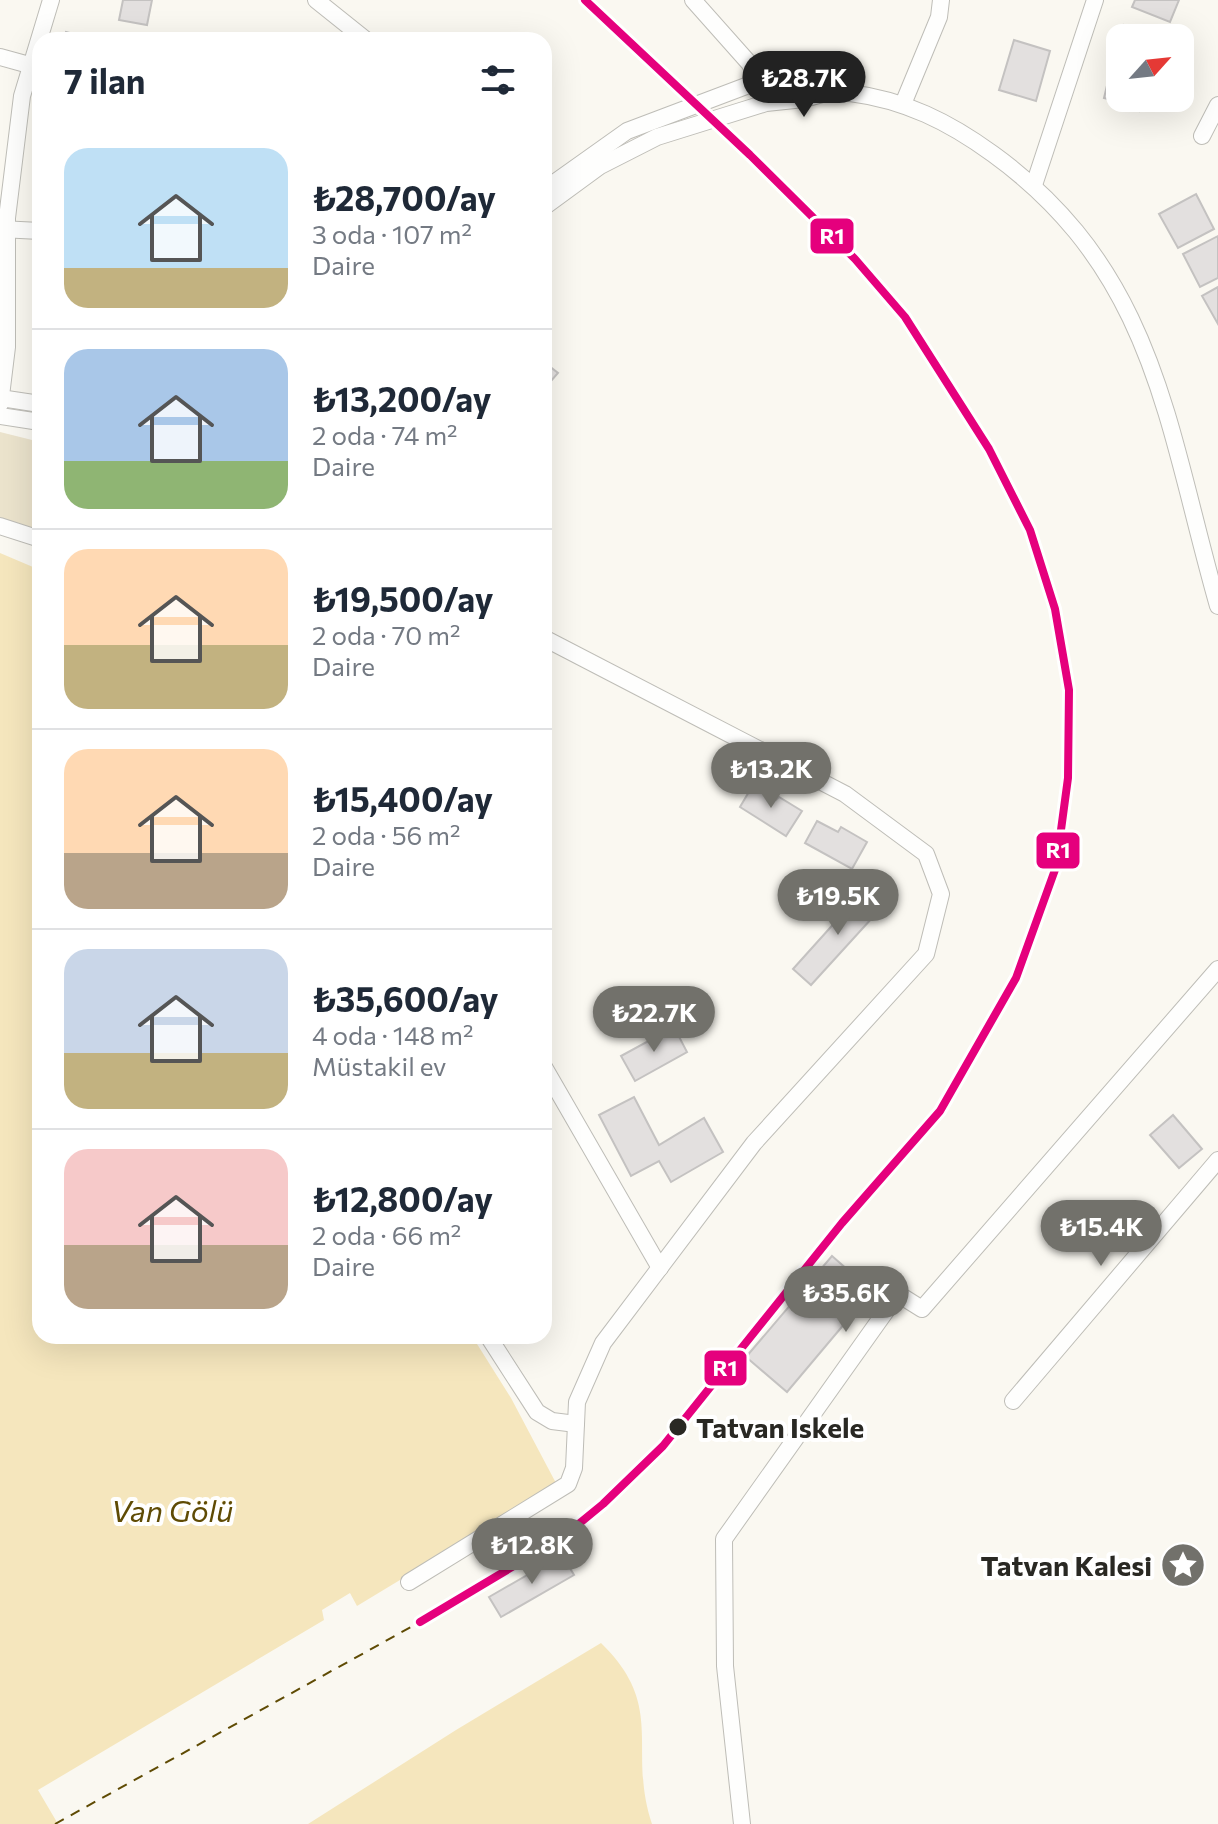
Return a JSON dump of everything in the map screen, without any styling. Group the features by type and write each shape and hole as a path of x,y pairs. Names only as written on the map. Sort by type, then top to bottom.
{"street":[{"path":"44,32 51,0"},
{"path":"316,0 356,32"},
{"path":"693,0 749,63 758,82"},
{"path":"903,104 939,17 941,0"},
{"path":"1034,185 1095,0"},
{"path":"0,57 32,66"},
{"path":"32,75 22,96 4,230 7,347 0,400 32,403"},
{"path":"552,182 601,147 648,122 758,82 775,79 800,80 833,91 881,97 946,122 1034,185 1114,284 1139,332 1175,433 1218,606"},
{"path":"552,201 600,166 657,137 766,103 804,99 833,91"},
{"path":"1202,136 1218,105"},
{"path":"4,230 32,231"},
{"path":"0,416 32,421"},
{"path":"0,526 32,536"},
{"path":"409,1582 568,1484 574,1468 577,1402 603,1343 754,1143 926,954 941,894 926,854 845,794 552,642"},
{"path":"742,1824 725,1666 724,1539 898,1294 922,1309 1218,969"},
{"path":"552,1081 660,1268"},
{"path":"1013,1401 1218,1160"},
{"path":"493,1344 537,1412 552,1421 576,1424"}],"shaded area":[{"path":"0,432 32,440 32,536 0,526"}],"water":[{"name":"Van Gölü","path":"0,553 32,567 32,1344 477,1344 511,1398 557,1485 357,1606 350,1593 322,1610 324,1620 38,1790 58,1824 0,1824"},
{"path":"601,1643 621,1666 640,1709 645,1798 652,1824 308,1824 456,1730"}],"building":[{"path":"123,0 152,0 147,25 119,20"},
{"path":"1135,0 1179,0 1170,22 1132,7"},
{"path":"1014,40 1050,51 1036,101 999,90"},
{"path":"1196,194 1214,229 1178,248 1159,214"},
{"path":"1218,236 1218,278 1200,287 1183,254"},
{"path":"1218,287 1218,324 1202,296"},
{"path":"753,785 776,800 779,797 802,811 786,836 740,807"},
{"path":"817,821 838,832 841,827 867,842 852,869 805,843"},
{"path":"865,889 883,906 811,985 793,969"},
{"path":"674,1027 687,1052 635,1081 621,1056"},
{"path":"634,1097 659,1145 704,1118 723,1152 671,1182 659,1161 631,1176 599,1115"},
{"path":"1173,1115 1202,1149 1179,1168 1150,1135"},
{"path":"832,1256 872,1291 787,1392 746,1357"},
{"path":"562,1555 574,1575 501,1617 489,1597"}],"ferry route":[{"path":"55,1824 420,1622"}],"transit line":[{"name":"R1","path":"420,1622 564,1536 603,1504 663,1446 842,1223 940,1111 1016,978 1056,867 1068,778 1069,690 1055,609 1030,530 989,449 905,317 855,259 585,0"}],"place":[{"name":"Tatvan Iskele","path":"678,1427"},
{"name":"Tatvan Kalesi","path":"1183,1565"}]}
